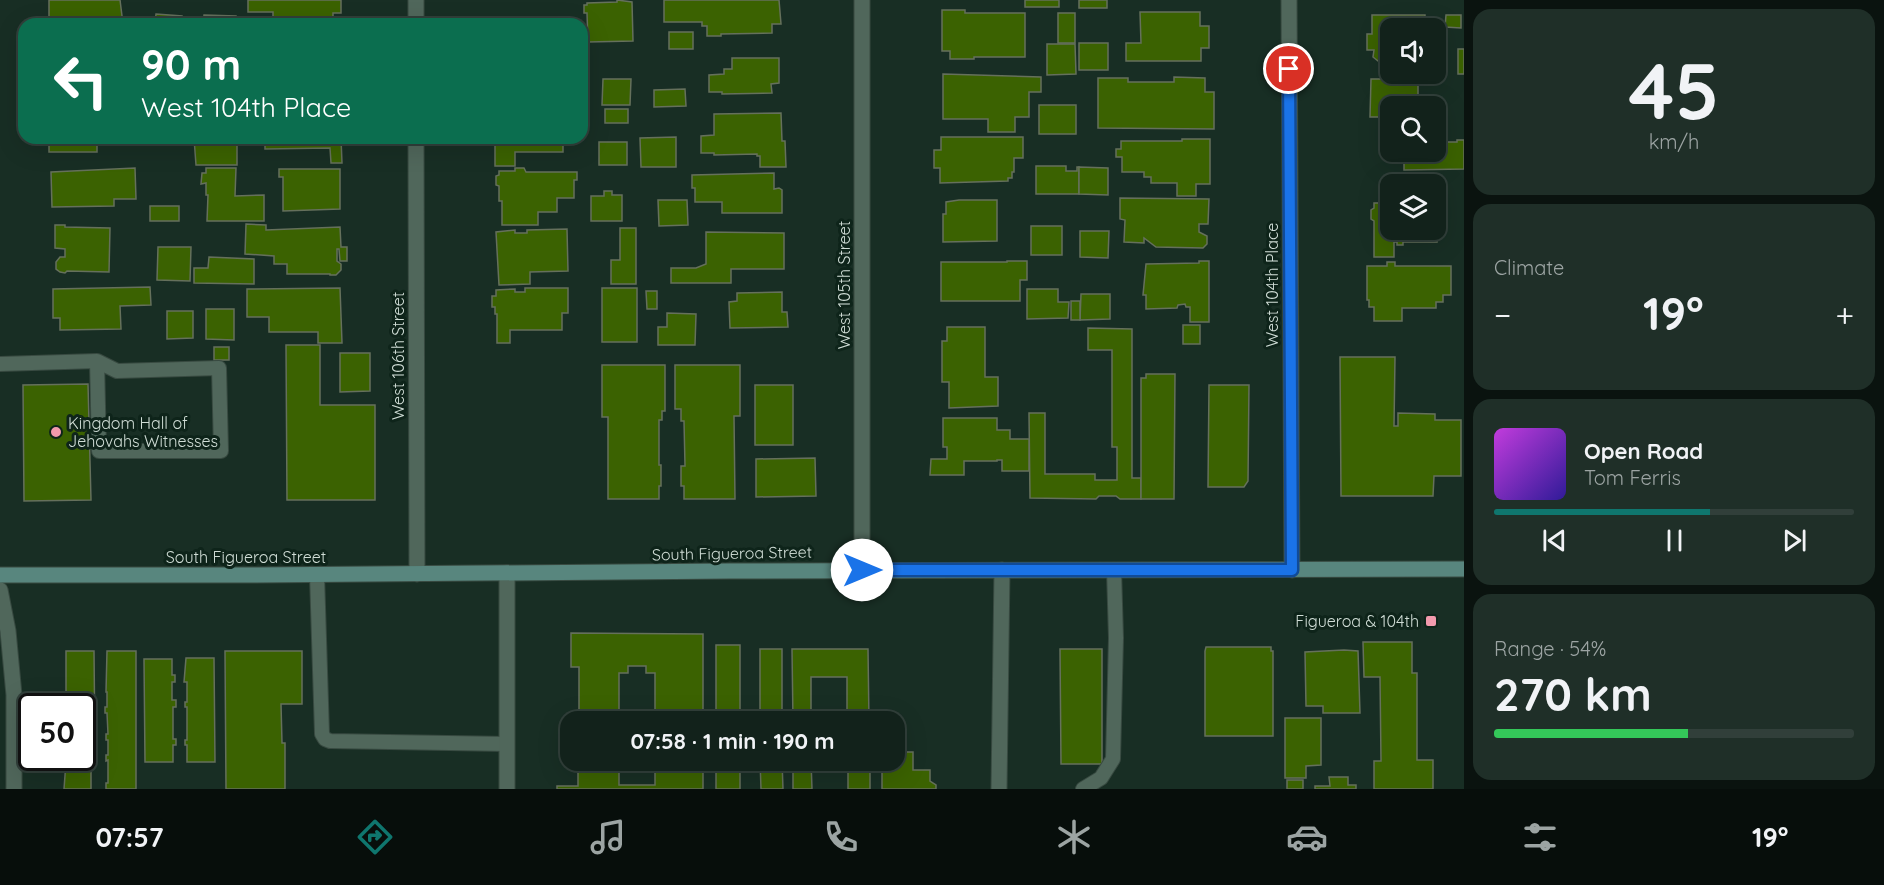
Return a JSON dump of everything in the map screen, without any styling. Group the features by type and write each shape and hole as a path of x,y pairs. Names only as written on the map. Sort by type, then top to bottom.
{"main road":[{"name":"South Figueroa Street","path":"0,575 317,575 862,570 1464,570"}],"street":[{"path":"416,0 416,18"},
{"name":"West 105th Street","path":"862,0 862,570"},
{"name":"West 104th Place","path":"1289,0 1292,570"},
{"name":"West 106th Street","path":"416,144 417,574"},
{"path":"999,789 1002,570"},
{"path":"507,573 507,789"},
{"path":"0,590 8,631 14,695 14,789"}],"lane":[{"path":"0,364 98,361 117,371 219,368 221,451 99,451 98,361"},
{"path":"1083,789 1101,778 1113,759 1116,638 1114,570"},
{"path":"317,575 322,734 326,739 330,741 507,744"}],"building":[{"path":"49,0 120,0 122,18 49,18"},
{"path":"248,0 341,0 341,13 333,13 333,18 273,18 273,12 248,12"},
{"path":"617,0 632,2 633,41 588,42 588,18 587,13 584,13 584,5 617,2"},
{"path":"664,0 779,0 781,24 772,24 772,33 707,36 707,26 702,26 702,22 664,22"},
{"path":"1025,0 1059,0 1059,7 1025,7"},
{"path":"1079,0 1107,0 1107,8 1079,8"},
{"path":"942,10 965,10 965,13 1025,13 1025,57 950,59 950,51 942,51"},
{"path":"1140,12 1200,12 1200,26 1209,26 1209,48 1201,48 1201,61 1126,61 1126,43 1141,43"},
{"path":"1058,13 1075,13 1075,43 1058,43"},
{"path":"156,14 182,16 182,18 156,18"},
{"path":"204,15 236,16 236,18 204,18"},
{"path":"1372,15 1425,15 1425,18 1380,18 1380,60 1378,61 1373,57 1374,50 1367,50 1367,34 1372,34"},
{"path":"1446,15 1461,15 1461,28 1446,27"},
{"path":"669,32 693,32 693,49 669,49"},
{"path":"1079,43 1108,43 1108,70 1079,70"},
{"path":"1047,44 1075,44 1076,74 1047,75"},
{"path":"1458,49 1464,49 1464,74 1458,74"},
{"path":"732,58 779,58 779,83 771,84 772,93 709,92 709,75 724,74 724,69 732,69"},
{"path":"943,74 1041,77 1041,92 1029,92 1029,117 1015,117 1015,132 988,132 988,119 943,119"},
{"path":"1174,77 1205,78 1205,92 1214,92 1214,129 1098,128 1098,78 1128,78 1128,82 1174,82"},
{"path":"603,79 631,79 630,105 602,105"},
{"path":"1371,79 1380,79 1380,84 1418,84 1418,96 1380,96 1380,117 1370,117"},
{"path":"685,89 686,106 654,107 654,90"},
{"path":"1039,105 1076,105 1076,134 1039,134"},
{"path":"605,109 628,109 628,123 605,123"},
{"path":"781,113 786,167 760,167 760,156 757,154 701,153 701,136 714,135 714,114"},
{"path":"676,137 676,167 641,167 640,138"},
{"path":"941,137 1023,137 1023,158 1014,158 1014,172 1008,181 940,183 940,168 934,168 934,150 941,150"},
{"path":"1182,139 1210,139 1210,184 1196,184 1196,196 1177,196 1177,183 1151,183 1151,177 1144,177 1144,172 1122,172 1122,157 1116,157 1116,149 1121,149 1121,141 1182,141"},
{"path":"1457,140 1464,140 1464,169 1404,170 1404,162 1446,162 1446,142 1457,142"},
{"path":"599,142 627,142 627,165 599,165"},
{"path":"49,144 97,144 97,152 49,152"},
{"path":"194,144 237,144 237,165 196,165"},
{"path":"265,144 341,144 342,163 331,163 330,148 265,149"},
{"path":"495,144 563,144 563,152 515,152 515,166 495,166"},
{"path":"1036,166 1066,166 1066,171 1077,171 1079,167 1079,194 1036,194"},
{"path":"1079,167 1108,168 1108,195 1079,194"},
{"path":"135,168 136,199 114,199 114,206 52,207 51,172"},
{"path":"206,168 236,168 235,196 264,195 264,221 207,221 208,195 206,195 206,183 201,184 202,173 206,173"},
{"path":"515,168 524,168 526,172 577,172 577,180 574,180 574,198 557,198 557,212 538,212 538,225 502,225 502,201 499,201 496,176 499,175 499,171 515,171"},
{"path":"279,169 340,169 340,209 283,211 283,177 279,177"},
{"path":"774,173 774,189 782,190 782,213 722,213 722,202 695,202 692,175"},
{"path":"604,191 612,191 612,195 622,195 622,221 591,221 591,196 604,196"},
{"path":"1120,198 1209,199 1208,224 1199,224 1199,232 1207,236 1207,244 1203,248 1156,247 1144,238 1144,243 1124,242 1125,220 1120,219"},
{"path":"658,200 687,200 688,225 659,226"},
{"path":"997,200 997,241 943,242 943,214 946,214 946,202"},
{"path":"1374,203 1380,203 1380,240 1437,240 1437,242 1403,242 1403,245 1397,245 1397,242 1394,242 1394,257 1374,257 1374,221 1371,219 1371,210 1374,208"},
{"path":"150,206 179,206 179,221 150,221"},
{"path":"246,224 266,225 266,230 340,227 341,247 347,247 347,261 340,261 339,249 337,249 337,261 341,264 341,270 336,275 287,274 287,264 274,264 274,256 245,254"},
{"path":"55,225 110,228 109,272 67,271 65,273 56,269 56,262 60,257 65,257 65,249 55,248"},
{"path":"1031,226 1062,226 1062,255 1031,255"},
{"path":"620,228 636,228 636,284 611,284 611,260 620,260"},
{"path":"567,229 568,271 530,272 530,284 499,285 496,232 515,230 515,233 527,233 527,230"},
{"path":"1080,231 1109,231 1108,258 1080,257"},
{"path":"706,232 784,233 784,269 731,269 731,283 671,283 671,268 696,268 706,264"},
{"path":"158,247 191,247 190,281 157,280"},
{"path":"209,257 254,259 254,284 194,283 194,268 208,268"},
{"path":"1027,261 1027,280 1020,280 1020,301 941,301 941,262"},
{"path":"1199,261 1209,261 1209,322 1190,322 1190,307 1186,307 1185,304 1178,305 1177,308 1146,309 1146,295 1143,295 1146,264 1199,263"},
{"path":"1387,262 1395,262 1395,266 1451,266 1451,295 1443,295 1443,302 1436,302 1436,308 1402,308 1402,321 1374,321 1374,307 1369,307 1369,300 1367,300 1367,266 1387,266"},
{"path":"150,287 151,305 120,306 121,329 60,330 60,318 53,318 53,289"},
{"path":"340,288 342,343 318,343 318,332 269,332 269,317 247,317 247,289"},
{"path":"525,288 568,288 568,313 562,313 562,330 510,330 510,343 497,343 497,314 495,314 495,307 492,307 492,296 496,296 496,290 515,289 515,292 525,292"},
{"path":"602,288 637,288 637,342 602,342"},
{"path":"1027,289 1058,289 1058,302 1069,302 1068,318 1027,319"},
{"path":"646,291 657,291 657,309 647,309"},
{"path":"782,292 782,312 787,312 788,327 730,328 729,302 737,301 737,293"},
{"path":"1081,294 1110,294 1110,319 1080,320"},
{"path":"1071,301 1080,301 1080,320 1071,320"},
{"path":"206,309 234,309 234,340 206,339"},
{"path":"167,311 193,311 193,338 167,339"},
{"path":"667,313 696,314 695,345 658,345 658,327 667,327"},
{"path":"1183,325 1200,325 1200,344 1183,344"},
{"path":"947,327 985,327 985,377 998,377 998,406 949,408 949,382 942,382 942,341 947,341"},
{"path":"1088,328 1132,329 1132,478 1141,478 1141,499 1120,499 1116,496 1099,496 1096,499 1030,498 1029,413 1045,413 1045,474 1095,474 1095,480 1117,480 1117,447 1112,447 1112,350 1088,350"},
{"path":"286,345 320,345 320,405 375,405 375,500 287,500"},
{"path":"214,347 229,347 229,360 214,360"},
{"path":"340,353 370,353 370,391 340,392"},
{"path":"1340,357 1395,357 1394,426 1398,426 1398,413 1435,414 1435,420 1461,420 1461,476 1434,476 1433,496 1341,496"},
{"path":"602,365 665,365 665,411 662,411 662,420 659,420 661,486 659,486 659,499 608,499 608,417 602,417"},
{"path":"675,365 740,365 740,416 734,416 735,499 684,499 684,486 681,486 681,466 685,466 684,421 681,421 681,409 675,409"},
{"path":"1146,374 1175,374 1174,499 1141,499 1141,378 1146,378"},
{"name":"Kingdom Hall of Jehovahs Witnesses","path":"88,384 91,500 24,501 23,385"},
{"path":"755,385 793,385 793,445 755,445"},
{"path":"1209,385 1249,385 1248,481 1244,487 1208,487"},
{"path":"943,418 997,418 997,430 1010,430 1010,439 1029,439 1029,471 1002,471 1002,460 964,461 964,475 930,475 931,459 947,459 947,447 943,447"},
{"path":"815,458 816,496 756,497 756,459"},
{"path":"571,633 703,634 703,711 655,711 655,673 646,673 646,666 628,666 628,673 619,673 619,711 579,711 579,667 571,667"},
{"path":"1363,642 1412,642 1412,673 1417,673 1417,760 1433,760 1433,789 1374,789 1374,761 1381,761 1380,677 1364,677"},
{"path":"716,645 740,645 740,711 716,711"},
{"path":"1206,647 1271,647 1273,651 1273,736 1205,736"},
{"path":"760,649 782,649 782,711 760,711"},
{"path":"792,649 868,649 869,711 847,711 847,677 811,677 811,711 793,711"},
{"path":"1060,649 1102,649 1102,764 1061,764"},
{"path":"66,651 94,651 94,693 66,693"},
{"path":"107,651 136,651 136,789 106,789 106,783 108,783 106,734 108,734 107,713 105,713 105,707 107,707"},
{"path":"225,651 302,651 302,704 281,704 282,743 285,743 285,789 226,789"},
{"path":"1358,651 1360,713 1323,713 1323,706 1306,706 1305,652"},
{"path":"186,658 214,658 215,762 187,762 185,740 187,740 187,707 185,707 185,702 187,702 187,682 184,682"},
{"path":"144,659 172,659 172,675 175,675 175,682 172,682 172,700 176,700 176,707 173,707 173,739 176,739 176,745 173,745 173,762 145,762"},
{"path":"1285,718 1321,718 1321,765 1306,766 1306,778 1285,778"},
{"path":"905,752 913,752 913,770 930,770 930,781 936,785 936,789 882,789 882,771 905,771"},
{"path":"65,771 91,771 91,789 64,789"},
{"path":"578,771 619,771 619,785 655,785 655,771 703,771 703,789 557,789 557,786 578,786"},
{"path":"716,771 740,771 740,789 716,789"},
{"path":"760,771 782,771 783,789 761,789"},
{"path":"793,771 811,771 812,789 793,789"},
{"path":"848,771 870,771 870,789 848,789"},
{"path":"1329,777 1348,777 1348,785 1356,785 1356,789 1315,789 1315,786 1330,786"},
{"path":"1287,780 1303,780 1303,789 1287,789"}],"place":[{"name":"Kingdom Hall of Jehovahs Witnesses","path":"56,432"},
{"name":"Figueroa & 104th","path":"1431,621"}],"route":[{"path":"862,570 1292,570 1289,69"}]}
